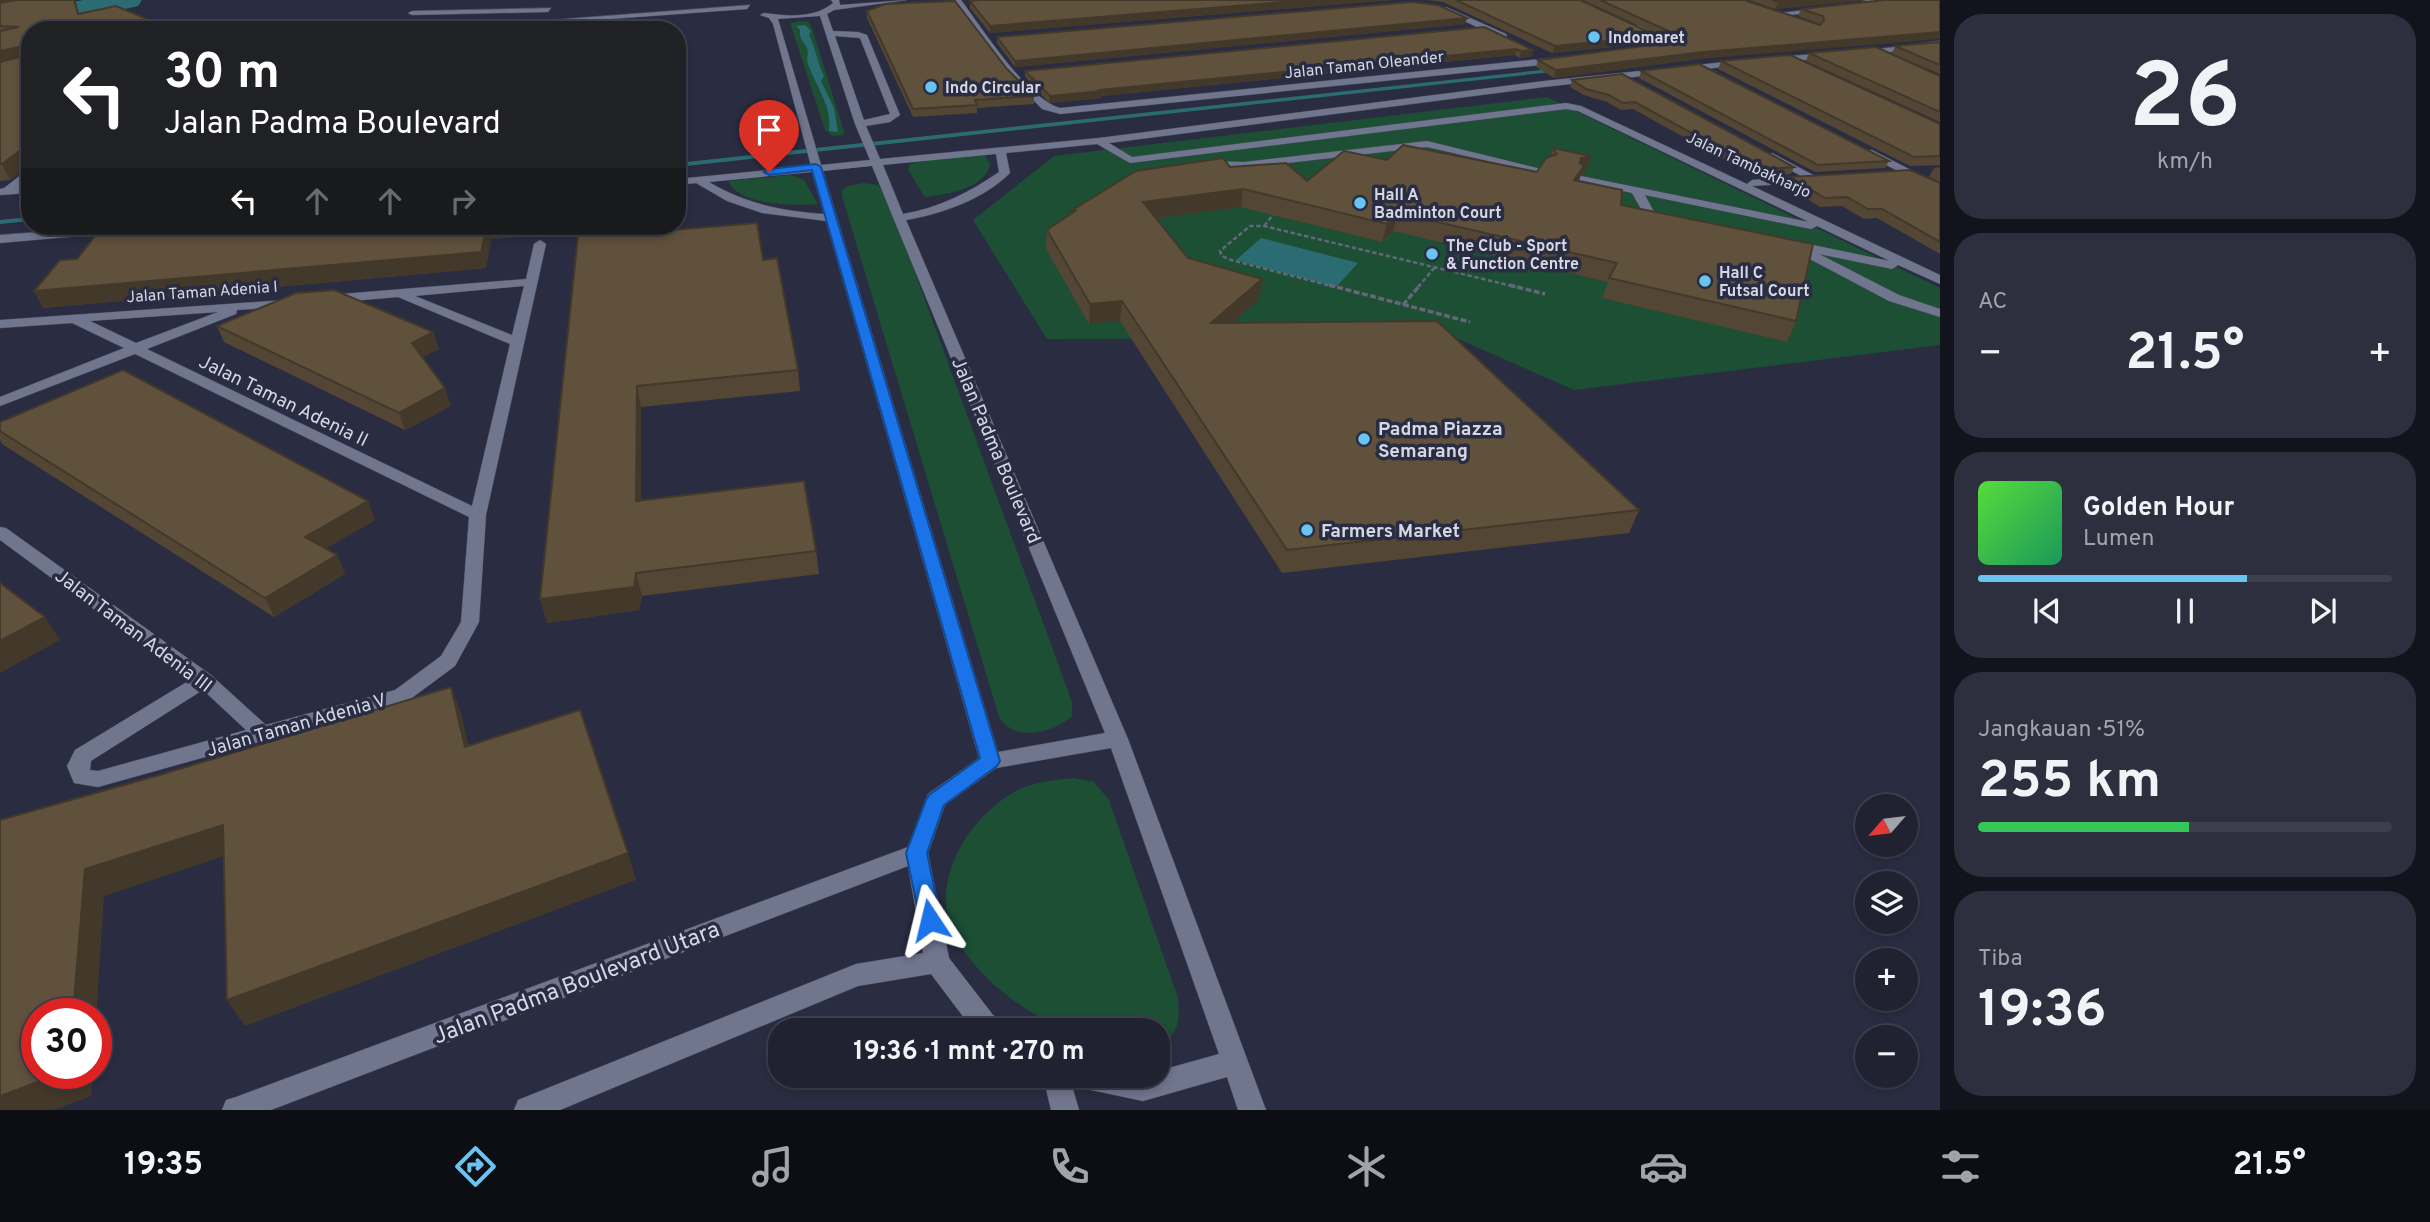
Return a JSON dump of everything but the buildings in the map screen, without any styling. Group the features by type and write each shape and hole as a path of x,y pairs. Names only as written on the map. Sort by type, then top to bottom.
{"street":[{"path":"586,8 750,3 750,11 772,16 799,17 823,13 834,4 903,0"},
{"path":"1864,0 1880,4"},
{"path":"959,2 972,3"},
{"path":"959,2 1012,73 1025,72"},
{"path":"1854,7 1892,3"},
{"path":"518,21 700,4"},
{"path":"1439,6 1508,38"},
{"path":"412,13 559,9"},
{"path":"1775,14 1828,9"},
{"path":"1765,11 1796,21"},
{"path":"823,13 829,33 861,125 887,120 895,115 863,37 858,34 829,33"},
{"path":"772,16 777,24 816,167 990,761"},
{"path":"1628,24 1675,46 1645,51"},
{"path":"1458,30 1485,27"},
{"path":"986,39 1000,38"},
{"path":"1849,53 1940,44"},
{"path":"1532,50 1555,61"},
{"path":"1874,51 1895,60"},
{"path":"1763,61 1837,54"},
{"name":"Jalan Taman Oleander","path":"1012,73 1045,107 1060,111 1568,59"},
{"path":"1788,59 1814,70"},
{"path":"686,181 1099,142 1544,84 1700,65 1750,62"},
{"path":"1700,65 1724,78"},
{"path":"1621,75 1645,88"},
{"name":"Jalan Tambakharjo","path":"1544,84 1940,272"},
{"path":"1099,142 1130,160 1566,106 1581,109 1940,280"},
{"name":"Jalan Padma Boulevard","path":"861,125 1118,739 1233,1063"},
{"path":"1294,138 1320,156"},
{"path":"1154,156 1214,166 1427,144 1544,171"},
{"path":"1858,147 1940,189"},
{"path":"900,218 939,209 972,196 1005,173 1001,152"},
{"path":"1765,153 1813,178"},
{"path":"1880,174 1929,170"},
{"path":"1752,183 1826,178"},
{"path":"4,192 21,179"},
{"path":"1581,179 1839,232"},
{"path":"698,180 744,206 789,215 831,218"},
{"path":"1636,189 1649,214 1680,224"},
{"path":"0,239 49,235"},
{"path":"1919,270 1782,243 1894,298 1940,313"},
{"name":"Jalan Taman Adenia V","path":"204,680 82,756 78,766 82,777 98,779 402,695 447,661 470,621 478,515 540,244"},
{"name":"Jalan Taman Adenia I","path":"0,324 402,295 531,282"},
{"path":"402,295 518,342"},
{"path":"0,402 250,304"},
{"name":"Jalan Taman Adenia II","path":"73,318 478,515"},
{"name":"Jalan Taman Adenia III","path":"0,532 204,680 263,734"},
{"path":"980,1018 937,962 917,853 936,800 990,761 1118,739"},
{"name":"Jalan Padma Boulevard Utara","path":"236,1110 917,853"},
{"path":"528,1110 856,975 937,962"},
{"path":"1170,1080 1233,1063 1252,1110"},
{"path":"1059,1088 1065,1110"}],"path":[{"path":"1264,226 1278,209"},
{"path":"1470,322 1222,256 1220,251 1250,226 1264,226 1545,294"},
{"path":"1403,305 1434,267"}],"shaded area":[{"path":"809,22 812,28 843,135 833,136 825,130 790,23"},
{"path":"805,25 811,31 809,35 824,76 821,81 834,108 838,132 829,131 826,105 808,64 807,48 796,26"},
{"name":"The Club - Sport & Function Centre","path":"1547,97 1940,288 1940,345 1574,390 1456,338 1047,339 973,220 1054,156"},
{"path":"985,154 990,165 980,180 943,195 925,197 908,170 909,165 919,161"},
{"path":"791,175 804,180 818,204 795,205 755,200 734,189 728,181"},
{"path":"863,183 878,185 887,196 1072,702 1072,716 1045,731 1024,733 1014,730 999,717 842,196 842,191 848,186"},
{"path":"1261,238 1358,263 1336,287 1236,260"},
{"path":"1074,778 1094,782 1109,800 1178,998 1177,1026 1170,1037 1170,1018 1041,1018 1018,1004 987,978 962,948 953,932 947,911 946,890 960,848 972,829 1004,798 1041,782"}],"waterway":[{"path":"28,21 127,0"},
{"path":"0,27 21,23"},
{"path":"686,164 1560,70"},
{"path":"0,222 21,220"}],"place":[{"name":"Indomaret","path":"1594,37"},
{"name":"Indo Circular","path":"931,87"},
{"name":"Hall A Badminton Court","path":"1360,203"},
{"name":"The Club - Sport & Function Centre","path":"1432,254"},
{"name":"Hall C Futsal Court","path":"1705,281"},
{"name":"Padma Piazza Semarang","path":"1364,439"},
{"name":"Farmers Market","path":"1307,530"}],"route":[{"path":"769,172 816,167 990,761 936,800 917,853 930,920"}]}
